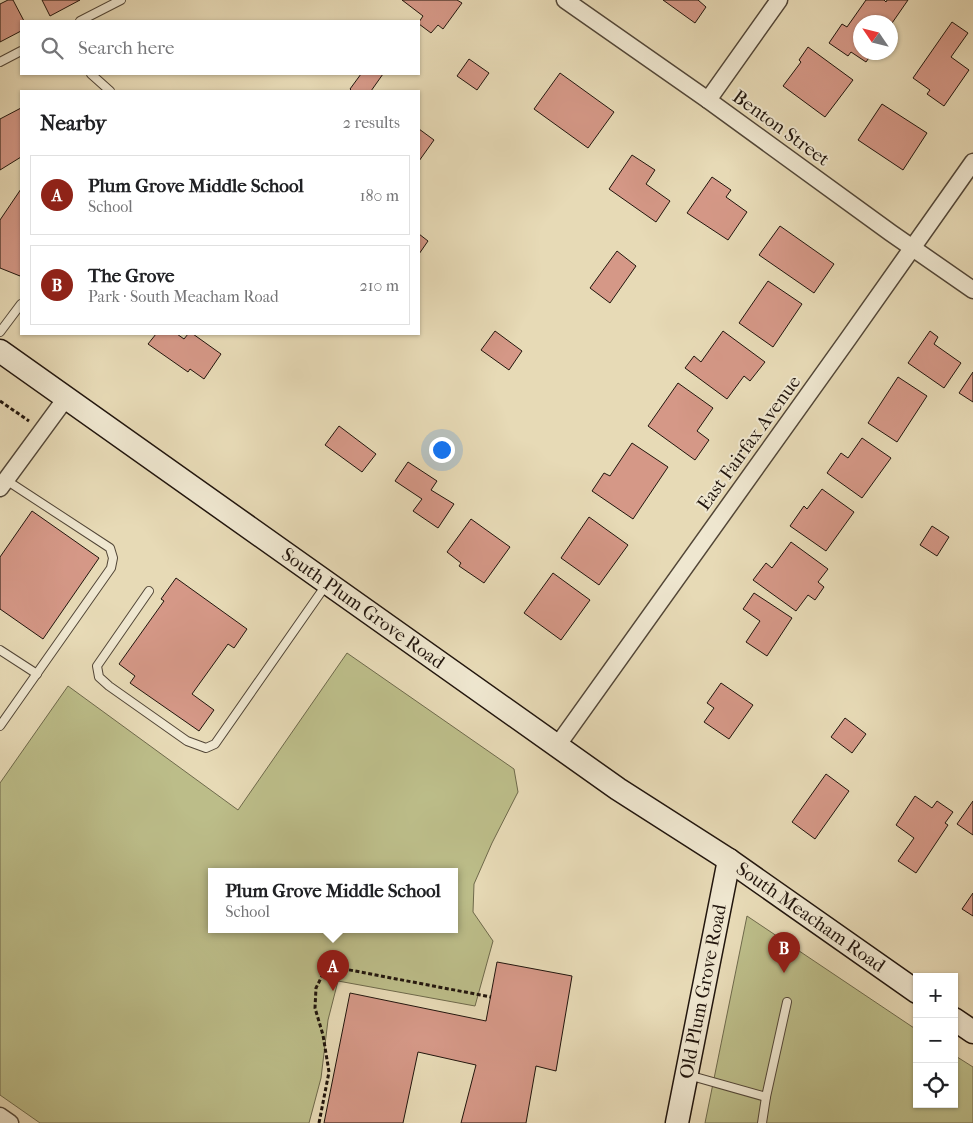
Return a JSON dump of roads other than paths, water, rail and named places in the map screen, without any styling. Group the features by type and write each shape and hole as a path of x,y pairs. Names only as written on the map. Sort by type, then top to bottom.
{"main road":[{"name":"South Plum Grove Road","path":"0,352 618,789 729,860"},
{"name":"South Meacham Road","path":"729,860 913,989"},
{"name":"Old Plum Grove Road","path":"677,1123 729,860"},
{"path":"958,1022 973,1032"}],"street":[{"name":"Benton Street","path":"565,0 973,290"},
{"path":"708,100 779,0"},
{"name":"East Fairfax Avenue","path":"557,746 973,162"},
{"path":"3,484 66,398"},
{"path":"0,1116 10,1123"}],"lane":[{"path":"82,20 121,0"},
{"path":"0,62 20,52"},
{"path":"92,75 109,90"},
{"path":"0,332 20,305"},
{"path":"0,726 111,568 114,558 110,548 3,484"},
{"path":"150,590 97,666 99,676 109,686 187,741 206,748 215,744 327,583"},
{"path":"0,650 37,674"},
{"path":"762,1123 787,1002"},
{"path":"686,1074 766,1097"}],"place":[{"name":"The Grove","path":"784,973"},
{"name":"Plum Grove Middle School","path":"333,991"}]}
